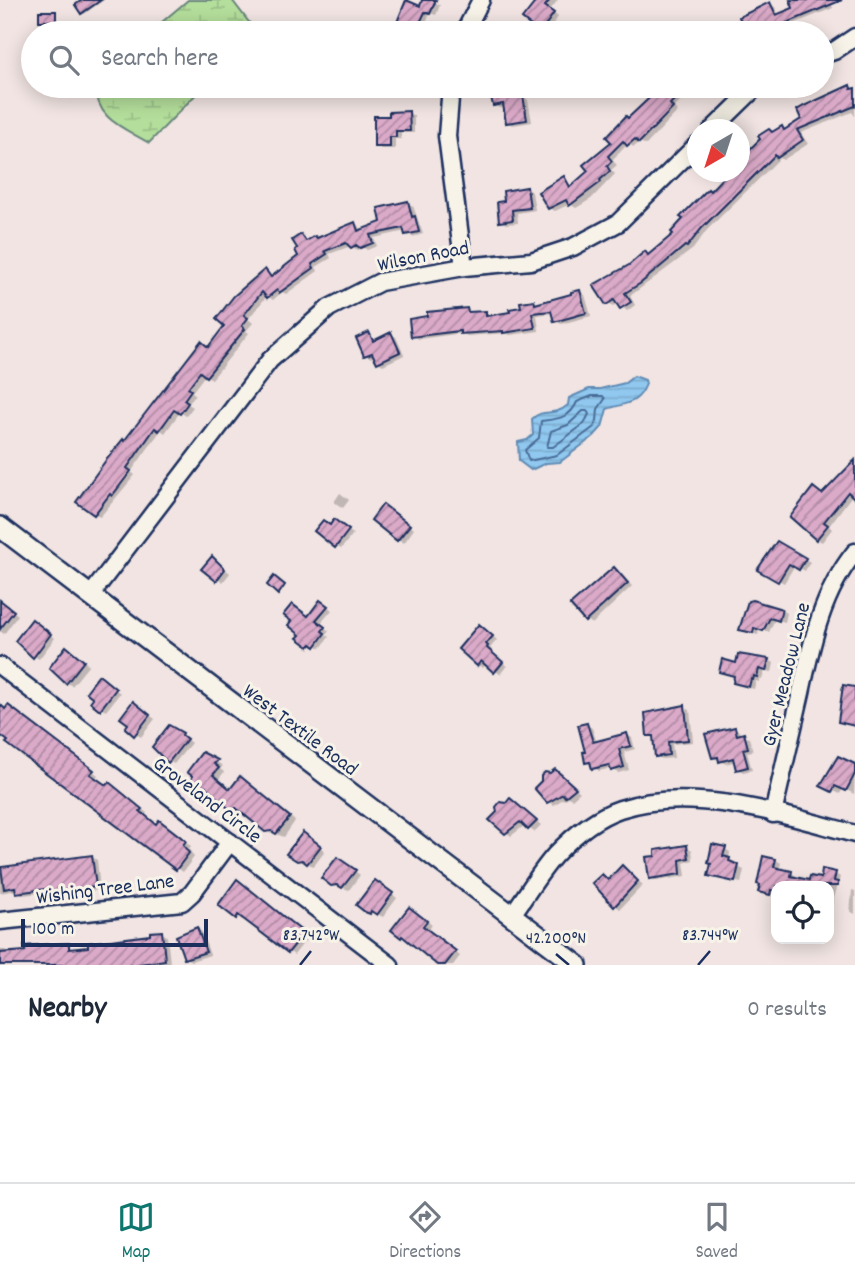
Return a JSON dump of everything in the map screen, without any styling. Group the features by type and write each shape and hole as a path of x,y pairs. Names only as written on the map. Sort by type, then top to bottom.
{"main road":[{"name":"West Textile Road","path":"0,527 577,965"}],"street":[{"path":"470,21 481,0"},
{"path":"834,51 855,37"},
{"path":"450,98 447,136 464,267"},
{"path":"723,119 745,98"},
{"name":"Wilson Road","path":"90,596 270,360 311,321 380,282 464,267 531,261 573,247 618,223 687,155"},
{"name":"Gyer Meadow Lane","path":"773,814 813,642 827,597 838,575 855,552"},
{"name":"Groveland Circle","path":"0,666 390,965"},
{"path":"512,916 554,857 589,826 618,810 648,802 677,800 734,806 855,834"},
{"name":"Wishing Tree Lane","path":"0,921 182,902 192,893 230,842"}],"green space":[{"path":"188,0 232,0 248,21 163,21"},
{"path":"97,98 192,98 149,143 113,121"}],"water":[{"path":"634,376 645,380 646,384 639,396 635,400 607,409 602,427 560,462 546,463 531,470 519,461 518,442 533,435 532,419 536,415 563,409 568,405 569,398 589,389 625,383"}],"building":[{"path":"82,0 101,0 81,14 75,5"},
{"path":"406,0 420,6 422,0 436,0 430,14 425,12 421,21 397,21"},
{"path":"537,0 550,0 545,6 554,13 548,21 522,19"},
{"path":"790,0 842,0 792,21 741,21 739,17 770,2 776,15 793,8"},
{"path":"39,11 56,11 56,21 39,21"},
{"path":"850,85 851,89 855,88 855,106 797,130 803,140 777,158 775,155 750,180 750,149 760,139 758,136 769,129 772,132 782,126 784,130 801,119 797,110 804,106 822,98 834,98 834,92"},
{"path":"491,98 523,98 527,120 506,123 503,104 493,106"},
{"path":"649,98 676,98 670,104 673,108 639,143 635,139 627,146 623,141 608,156 612,161 607,166 610,171 601,182 569,206 566,200 548,209 538,192 564,176 570,187 588,171 583,165 611,142 606,137 626,116 628,118"},
{"path":"409,111 410,131 396,131 396,137 390,137 390,147 374,147 374,116 389,116 389,112"},
{"path":"719,182 748,182 687,247 625,293 631,302 620,309 614,300 606,305 593,285 629,265 645,251 648,255 673,234 671,232 683,219 680,217 708,189 710,191"},
{"path":"527,187 530,208 512,210 513,220 499,222 497,202 504,201 503,191"},
{"path":"408,201 419,232 405,235 403,228 370,235 373,243 360,248 356,245 351,248 346,243 325,251 327,254 312,264 314,268 279,293 277,290 267,298 262,292 244,315 248,318 242,326 245,329 206,377 200,372 188,388 191,390 184,400 188,403 180,414 174,410 159,431 155,428 127,468 131,471 112,496 110,494 94,515 76,502 201,341 208,347 224,326 216,319 234,296 265,269 271,277 298,256 292,240 301,234 306,241 315,236 317,238 355,222 358,231 381,222 378,208"},
{"path":"580,290 586,313 554,322 551,311 532,313 535,328 503,333 460,334 460,331 411,337 409,319 427,316 427,312 467,308 468,312 486,311 486,316 510,312 509,309 521,307 520,302 534,300 535,304"},
{"path":"369,332 373,341 391,332 400,352 377,363 372,353 364,356 356,338"},
{"path":"855,460 855,499 848,492 824,522 828,525 816,540 790,517 813,487 822,494"},
{"path":"383,504 410,525 397,541 371,520"},
{"path":"334,519 349,530 335,548 314,531 323,520 330,525"},
{"path":"777,541 806,558 799,570 789,564 778,582 757,570"},
{"path":"212,556 225,569 216,581 201,569"},
{"path":"614,567 628,583 585,622 570,605"},
{"path":"274,576 285,585 278,595 267,585"},
{"path":"0,600 14,611 0,629"},
{"path":"320,600 328,606 316,620 325,627 322,631 325,633 315,647 311,644 309,647 297,638 300,635 288,625 291,621 283,615 292,604 308,616"},
{"path":"748,601 782,609 779,621 770,618 763,631 754,628 753,633 739,630"},
{"path":"32,619 51,634 33,658 15,641"},
{"path":"479,624 493,636 486,644 487,648 503,662 494,673 481,661 477,666 458,649"},
{"path":"66,646 84,661 66,684 49,668"},
{"path":"738,654 769,659 766,671 759,669 757,677 751,679 749,687 733,683 734,676 719,672 722,659 736,663"},
{"path":"99,675 116,689 100,710 90,702 93,698 86,692"},
{"path":"843,685 855,687 855,726 838,722"},
{"path":"133,701 150,715 134,736 125,728 128,724 120,718"},
{"path":"0,704 5,709 8,705 94,770 90,774 106,785 109,782 156,824 159,820 186,841 183,845 189,853 176,870 6,743 8,741 0,735"},
{"path":"685,705 688,740 668,742 669,755 655,757 653,736 647,736 645,713"},
{"path":"587,723 593,742 627,733 631,746 619,749 624,767 611,771 609,765 592,769 590,762 585,763 578,725"},
{"path":"169,725 183,733 187,739 168,763 152,747"},
{"path":"735,727 737,735 744,733 748,748 743,749 748,767 736,770 733,758 719,762 718,757 712,758 705,734"},
{"path":"202,752 218,760 214,764 219,768 213,775 230,789 240,776 290,817 276,834 265,832 236,808 231,811 205,786 203,789 192,781 192,776 187,772"},
{"path":"838,756 855,764 855,774 846,791 835,786 832,792 820,786"},
{"path":"555,769 576,788 565,797 563,794 547,803 534,788 545,772 550,773"},
{"path":"510,798 537,821 528,830 520,822 505,834 489,820 497,812 496,807 500,802 506,803"},
{"path":"303,832 321,846 307,864 286,854"},
{"path":"712,844 726,847 723,856 739,865 735,882 708,876"},
{"path":"687,845 689,858 680,860 681,874 649,879 646,857 655,856 655,850"},
{"path":"92,855 96,887 16,893 15,887 4,889 1,867"},
{"path":"763,856 776,859 774,867 792,871 791,876 809,880 810,876 821,878 822,869 836,872 834,881 771,881 770,895 758,892 760,885 757,884"},
{"path":"337,857 356,870 342,888 331,886 321,878"},
{"path":"622,865 638,881 614,907 592,883 602,874 608,880"},
{"path":"237,879 304,933 288,953 238,915 236,919 218,905"},
{"path":"375,880 393,893 377,915 371,911 370,914 365,912 356,905"},
{"path":"409,907 427,921 423,926 456,951 445,965 437,965 391,930"},
{"path":"197,927 206,952 184,959 176,936"},
{"path":"162,931 165,960 134,965 0,965 0,953 25,951 24,946 69,943 69,949 88,947 88,943"}]}
